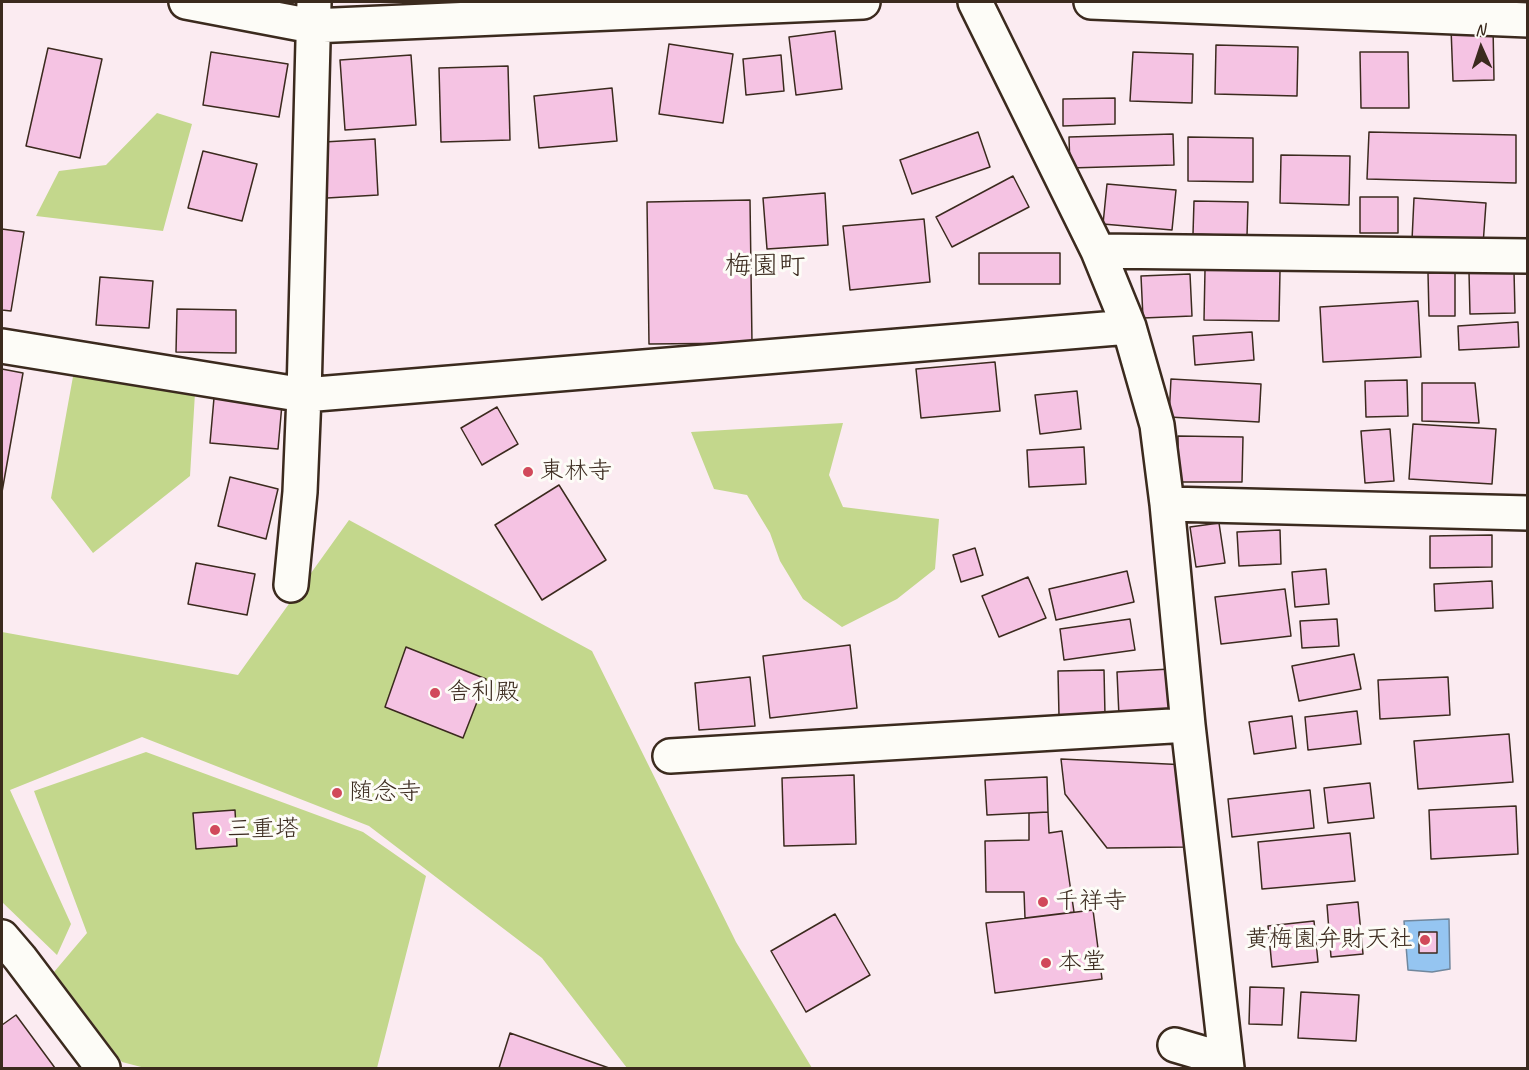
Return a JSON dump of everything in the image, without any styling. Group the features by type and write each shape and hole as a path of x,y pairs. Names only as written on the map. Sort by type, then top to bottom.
{"street":[{"path":"186,2 313,14 863,2"},
{"path":"975,2 1098,251 1129,327 1157,425 1167,504 1188,725 1227,1064 1175,1045"},
{"path":"1091,2 1527,20"},
{"path":"291,585 300,492 304,395 313,14"},
{"path":"1098,251 1527,256"},
{"path":"2,346 304,395 1129,327"},
{"path":"1167,504 1527,513"},
{"path":"670,756 1188,725"},
{"path":"2,938 20,958 103,1068"}],"green space":[{"path":"157,113 192,124 163,231 36,216 59,171 106,165"},
{"path":"74,371 195,393 190,476 93,553 51,498"},
{"path":"843,423 829,475 843,507 939,519 935,569 897,599 842,627 803,599 780,561 770,533 747,495 714,489 691,432"},
{"path":"349,520 592,651 736,942 812,1068 627,1068 542,958 369,826 142,737 10,790 71,924 57,955 2,902 2,632 238,675"},
{"path":"146,752 363,832 426,876 377,1068 145,1068 122,1062 54,972 87,933 34,791"}],"water":[{"path":"1449,919 1450,969 1432,972 1408,970 1404,921"}],"building":[{"path":"1493,26 1494,80 1453,81 1451,28"},
{"path":"835,31 842,89 796,95 789,37"},
{"path":"669,44 733,54 723,123 659,114"},
{"path":"1216,45 1298,47 1297,96 1215,94"},
{"path":"48,48 102,59 80,158 26,146"},
{"path":"211,52 288,64 279,117 203,105"},
{"path":"1133,52 1193,54 1192,103 1130,101"},
{"path":"1360,52 1408,52 1409,108 1361,108"},
{"path":"411,55 416,125 345,130 340,60"},
{"path":"781,55 784,91 746,95 743,59"},
{"path":"508,66 510,140 441,142 439,68"},
{"path":"612,88 617,141 539,148 534,96"},
{"path":"1115,98 1115,124 1063,126 1063,99"},
{"path":"978,132 990,167 912,194 900,160"},
{"path":"1369,132 1516,135 1516,183 1367,179"},
{"path":"1173,134 1174,165 1070,168 1069,137"},
{"path":"1188,137 1253,138 1253,182 1188,181"},
{"path":"375,139 378,195 327,198 324,142"},
{"path":"203,151 257,164 242,221 188,208"},
{"path":"1281,155 1350,156 1349,205 1280,203"},
{"path":"1013,176 1029,207 952,247 936,217"},
{"path":"1107,184 1176,190 1172,230 1103,224"},
{"path":"825,193 828,245 767,249 763,198"},
{"path":"1360,197 1398,197 1398,233 1360,233"},
{"path":"1414,198 1486,203 1483,245 1412,240"},
{"path":"750,200 752,343 649,344 647,202"},
{"path":"1194,201 1248,202 1247,236 1193,234"},
{"path":"924,219 930,282 850,290 843,226"},
{"path":"2,229 24,232 11,311 2,310"},
{"path":"979,253 1060,253 1060,284 979,284"},
{"path":"1205,270 1280,271 1279,321 1204,320"},
{"path":"1514,271 1515,313 1470,314 1469,272"},
{"path":"1455,272 1455,316 1429,316 1428,273"},
{"path":"1190,274 1192,316 1143,318 1141,276"},
{"path":"100,277 153,281 149,328 96,325"},
{"path":"1418,301 1421,357 1323,362 1320,307"},
{"path":"177,309 236,310 236,353 176,352"},
{"path":"1518,322 1519,347 1459,350 1458,326"},
{"path":"1252,332 1254,360 1195,365 1193,336"},
{"path":"995,362 1000,411 921,418 916,369"},
{"path":"2,369 23,373 2,492"},
{"path":"1171,379 1261,384 1259,422 1169,417"},
{"path":"1407,380 1408,416 1366,417 1365,381"},
{"path":"1422,383 1475,383 1479,423 1422,421"},
{"path":"1077,391 1081,429 1040,434 1035,395"},
{"path":"214,398 282,404 278,449 210,443"},
{"path":"497,407 518,444 482,465 461,428"},
{"path":"1413,424 1496,429 1492,484 1409,479"},
{"path":"1390,429 1394,481 1365,483 1361,431"},
{"path":"1178,436 1243,437 1242,482 1178,482"},
{"path":"1084,447 1086,484 1029,487 1027,450"},
{"path":"230,477 278,489 266,539 218,526"},
{"path":"559,485 606,560 542,600 495,525"},
{"path":"1219,523 1225,563 1196,567 1190,527"},
{"path":"1280,530 1281,564 1239,566 1237,532"},
{"path":"1492,535 1492,567 1430,568 1430,536"},
{"path":"975,548 983,575 961,582 953,555"},
{"path":"196,563 255,574 247,615 188,604"},
{"path":"1326,569 1329,604 1295,607 1292,572"},
{"path":"1127,571 1134,602 1056,620 1049,589"},
{"path":"1028,577 1046,618 999,637 982,596"},
{"path":"1492,581 1493,608 1435,611 1434,584"},
{"path":"1285,589 1291,636 1221,644 1215,597"},
{"path":"1130,619 1135,650 1064,660 1060,629"},
{"path":"1337,619 1339,646 1302,648 1300,621"},
{"path":"850,645 857,708 770,718 763,656"},
{"name":"舎利殿","path":"406,647 486,679 463,738 385,707"},
{"path":"1354,654 1361,689 1299,701 1292,666"},
{"path":"1170,669 1172,713 1119,716 1117,672"},
{"path":"1104,670 1105,715 1059,716 1058,671"},
{"path":"750,677 755,726 699,730 695,683"},
{"path":"1448,677 1450,715 1380,719 1378,680"},
{"path":"1357,711 1361,744 1308,750 1305,717"},
{"path":"1292,716 1296,748 1254,754 1249,722"},
{"path":"1509,734 1513,782 1418,789 1414,741"},
{"path":"1061,759 1188,765 1189,847 1107,848 1065,794"},
{"path":"854,775 856,844 784,846 782,778"},
{"path":"1047,777 1048,812 987,815 985,780"},
{"path":"1370,783 1374,818 1328,823 1324,788"},
{"path":"1310,790 1314,828 1232,837 1228,799"},
{"path":"1516,806 1518,854 1431,859 1429,810"},
{"name":"三重塔","path":"235,810 237,846 196,849 193,813"},
{"path":"1048,812 1049,833 1062,831 1074,912 1025,918 1024,892 986,892 985,841 1029,840 1029,813"},
{"path":"1350,833 1355,881 1262,889 1258,842"},
{"path":"1358,902 1363,954 1331,957 1327,905"},
{"name":"本堂","path":"1093,910 1102,979 995,993 986,923"},
{"path":"835,914 870,975 806,1012 771,951"},
{"path":"1314,921 1318,962 1272,967 1268,926"},
{"path":"1419,932 1437,932 1437,953 1419,953"},
{"path":"1250,987 1284,988 1282,1025 1249,1024"},
{"path":"1301,992 1359,995 1356,1041 1298,1038"},
{"path":"16,1015 55,1068 2,1068 2,1025"},
{"path":"510,1033 609,1068 499,1068"}],"place":[{"name":"東林寺","path":"528,472"},
{"name":"舎利殿","path":"435,693"},
{"name":"随念寺","path":"337,793"},
{"name":"三重塔","path":"215,830"},
{"name":"千祥寺","path":"1043,902"},
{"name":"黄梅園弁財天社","path":"1425,940"},
{"name":"本堂","path":"1046,963"}],"district":[{"name":"梅園町","path":"765,267"}]}
